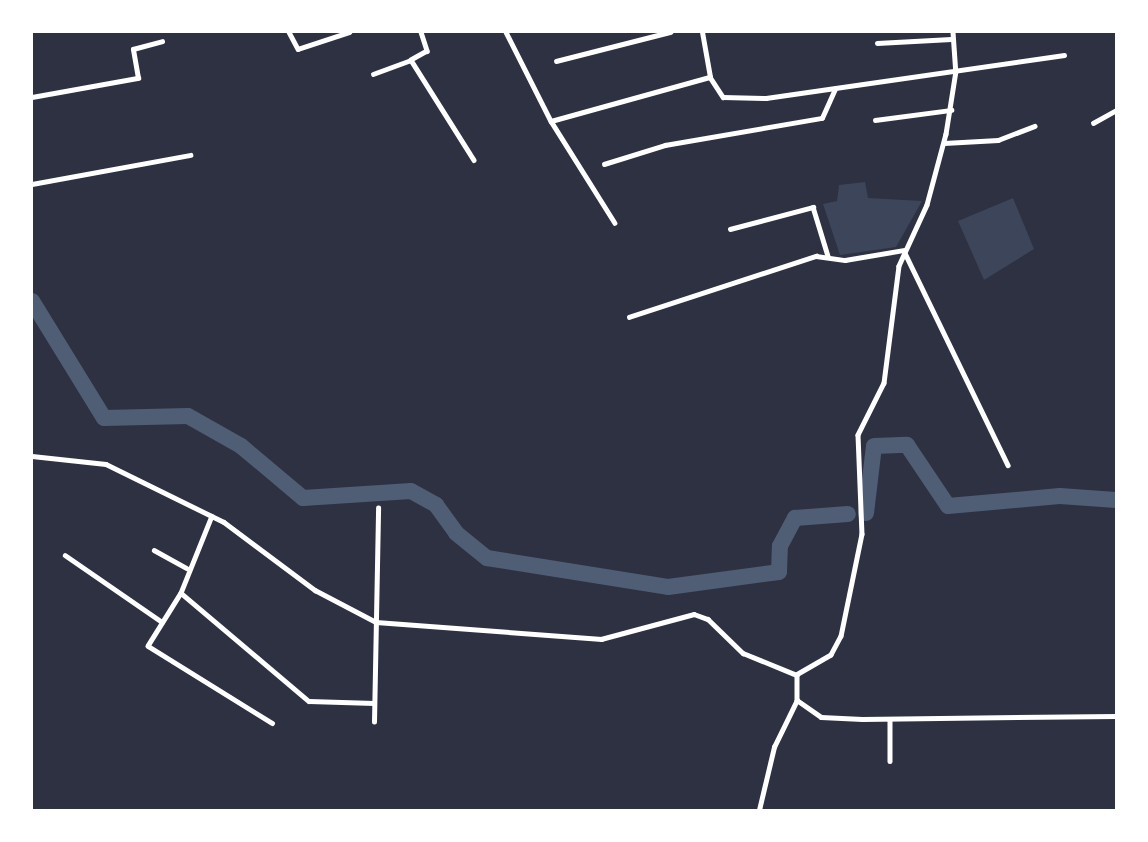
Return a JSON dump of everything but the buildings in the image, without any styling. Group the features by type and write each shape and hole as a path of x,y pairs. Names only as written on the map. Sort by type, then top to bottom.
{"street":[{"path":"289,32 298,49 349,32"},
{"path":"373,74 427,51 421,32"},
{"path":"506,32 551,121 615,223"},
{"path":"556,61 670,32"},
{"path":"702,32 710,77 723,97 835,89 1064,55"},
{"path":"797,676 831,655 841,636 862,534 858,435 884,383 904,250 928,205 944,143 956,71 951,39 953,32"},
{"path":"877,43 951,39"},
{"path":"32,97 138,78 133,50 162,41"},
{"path":"411,60 474,160"},
{"path":"551,121 710,77"},
{"path":"604,163 665,145 821,118 835,89"},
{"path":"875,120 951,110"},
{"path":"1093,122 1116,110"},
{"path":"944,143 998,140 1034,126"},
{"path":"32,184 190,155"},
{"path":"730,229 813,207 828,256"},
{"path":"629,317 828,256 845,260 904,250"},
{"path":"904,250 1008,465"},
{"path":"32,456 106,464 212,516 315,590 376,622 601,639 694,614 708,619 743,653 797,676"},
{"path":"374,722 378,508"},
{"path":"212,516 201,550 186,568 181,593 148,642 150,649 272,723"},
{"path":"154,550 186,568"},
{"path":"65,555 162,622"},
{"path":"181,593 309,701 374,703"},
{"path":"759,810 774,747 797,700 797,676"},
{"path":"797,700 821,717 890,721 1116,716"},
{"path":"890,721 890,761"}],"shaded area":[{"path":"865,182 868,198 922,201 896,247 840,255 823,204 837,201 839,185"},
{"path":"1013,198 1034,249 984,280 958,221"}],"waterway":[{"path":"32,301 104,418 188,416 241,446 303,498 411,491 436,505 456,533 487,558 668,587 779,572 780,546 795,518 848,514"},
{"path":"866,513 874,446 907,445 948,506 1060,496 1116,500"}]}
